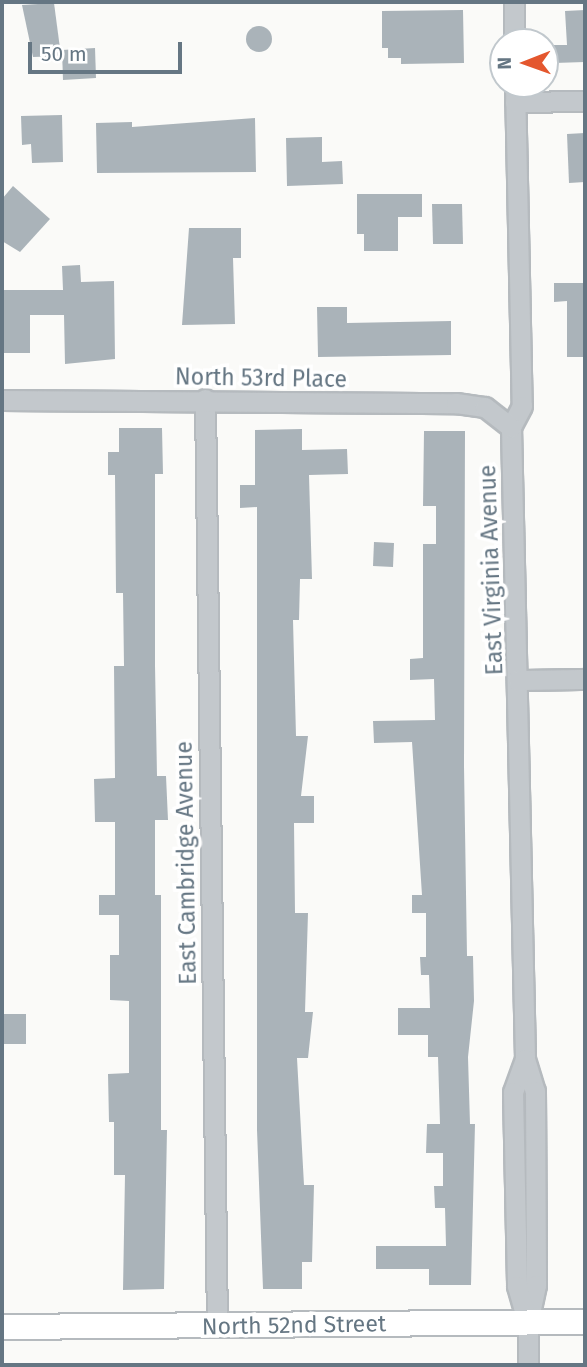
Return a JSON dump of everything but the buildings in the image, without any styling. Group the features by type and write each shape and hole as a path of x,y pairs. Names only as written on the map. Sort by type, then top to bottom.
{"main road":[{"name":"North 52nd Street","path":"2,1327 585,1322"}],"street":[{"path":"513,2 514,28"},
{"name":"East Virginia Avenue","path":"515,98 522,406 511,427 525,1059 513,1092 517,1286 527,1322 528,1365"},
{"path":"559,98 585,101"},
{"name":"North 53rd Place","path":"2,400 205,399 456,403 494,411 511,427"},
{"name":"East Cambridge Avenue","path":"205,399 217,1326"},
{"path":"518,680 585,679"}]}
